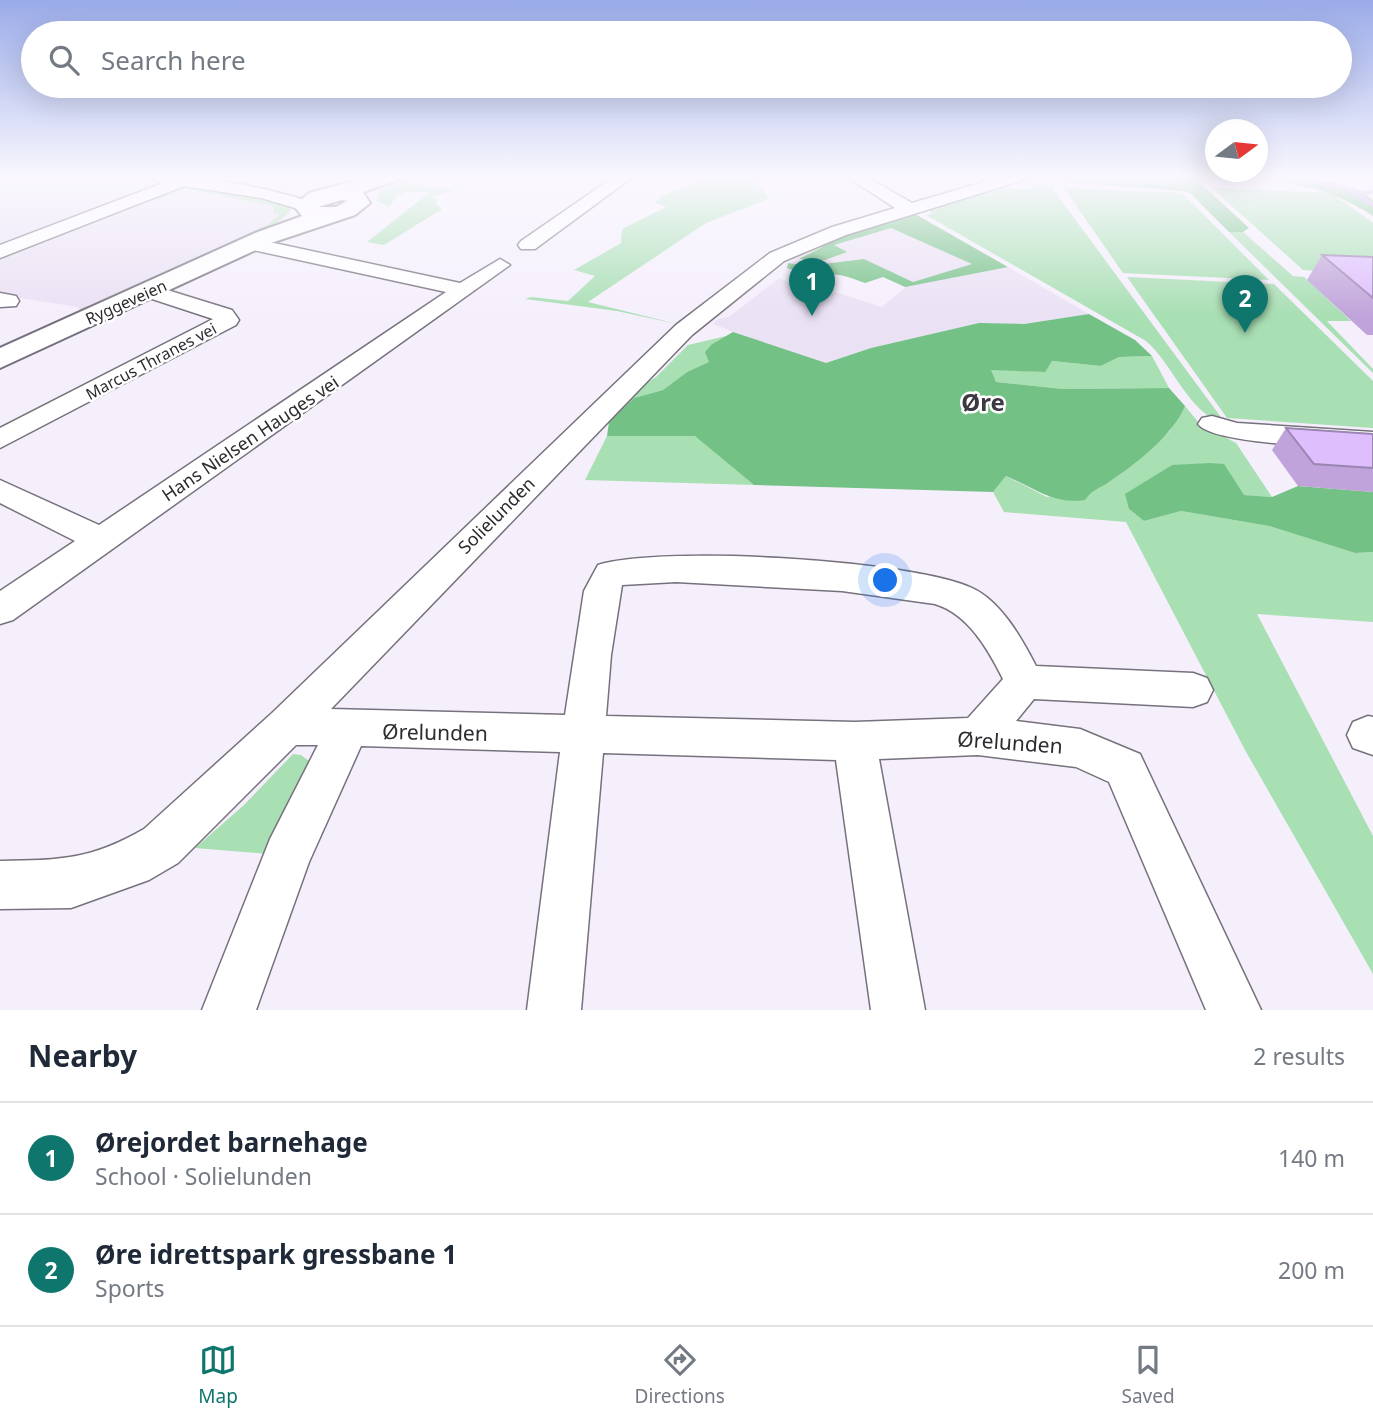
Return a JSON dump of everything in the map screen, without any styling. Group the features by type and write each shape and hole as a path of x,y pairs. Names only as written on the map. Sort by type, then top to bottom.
{"main road":[{"name":"Ryggeveien","path":"257,241 283,223"},
{"name":"Ryggeveien","path":"0,359 151,291 290,223"}],"street":[{"path":"0,251 73,223"},
{"path":"528,245 559,223"},
{"name":"Solielunden","path":"0,885 71,884 132,863 161,846 287,726 691,323 777,257 821,237 865,223"},
{"path":"257,241 465,290"},
{"name":"Hans Nielsen Hauges vei","path":"0,610 99,539 323,390 500,265"},
{"name":"Marcus Thranes vei","path":"0,439 228,320 224,315 151,291"},
{"path":"1212,424 1235,431 1373,441"},
{"path":"0,490 99,539"},
{"path":"554,1010 583,735 603,591 610,574 626,568 774,574 919,585 961,598 993,631 1013,657 1024,682"},
{"path":"1024,682 1193,690"},
{"path":"978,736 1024,682"},
{"name":"Ørelunden","path":"287,726 347,730 855,741 978,736 1080,748 1125,768 1234,1010"},
{"path":"229,1010 287,856 347,730"},
{"path":"855,741 898,1010"}],"shaded area":[{"path":"0,223 61,223 0,247"},
{"path":"84,223 278,223 100,307 80,310 78,307 0,295 0,255"},
{"path":"891,228 973,264 913,282 864,259 807,266 788,263 846,252 833,245"},
{"path":"1008,267 1089,314 1024,324 979,323 871,348 826,363 781,350 713,324 718,319 729,317 779,278 803,288 810,284 882,307 907,286"}],"green space":[{"path":"274,223 203,261 100,307 78,309 101,303"},
{"path":"391,223 419,223 384,245 367,242"},
{"path":"634,223 706,223 588,302 677,324 617,311 525,299 531,297 568,301 595,276 574,270 621,243 622,229"},
{"path":"885,223 931,223 1008,267 905,287 883,277 865,283 836,274 818,278 787,268 788,263 807,266 864,259 913,282 972,264 891,228 834,245 847,252 825,260 799,259 843,236"},
{"path":"940,223 1078,223 1226,424 1213,419 1191,400 1146,341"},
{"path":"1088,223 1212,223 1269,280 1123,273"},
{"path":"1220,223 1244,223 1249,228 1243,232 1229,232"},
{"path":"1251,223 1373,223 1373,274 1303,270"},
{"path":"1229,232 1243,232 1293,276 1304,277 1351,321 1327,321 1373,369 1373,373"},
{"path":"1127,277 1274,284 1373,381 1373,428 1227,418"},
{"path":"1089,314 1135,340 1152,356 1119,357 1101,366 1052,361 1045,372 991,370 996,382 1063,389 1169,388 1185,406 1162,439 1085,500 1054,498 1006,476 993,492 754,485 695,436 607,436 609,422 634,398 663,390 687,372 709,362 705,352 712,344 733,332 826,363 871,348 979,323 1024,324"},
{"path":"726,336 712,344 710,362 687,372 663,390 634,398 609,422 605,422 636,390 656,377 688,345"},
{"path":"1152,356 1169,388 1063,389 996,382 990,369 1044,372 1051,361 1101,366 1119,357"},
{"path":"1185,406 1199,423 1236,443 1272,497 1243,495 1172,465 1154,478 1129,509 1144,521 1181,511 1269,526 1355,553 1373,552 1373,622 1257,614 1373,836 1373,974 1245,750 1126,522 1004,512 993,492 1006,476 1047,497 1092,490 1105,484 1169,432"},
{"path":"695,435 754,485 585,480 607,436"},
{"path":"1224,464 1244,495 1272,497 1298,486 1373,492 1373,552 1355,553 1269,526 1181,511 1144,521 1129,509 1125,494 1172,465"},
{"path":"293,754 301,755 309,761 307,778 280,855 195,848 244,805"}],"building":[{"path":"1322,255 1373,257 1373,298"},
{"path":"1286,428 1373,434 1373,468 1314,464"}],"place":[{"name":"Ørejordet barnehage","path":"812,316"},
{"name":"Øre idrettspark gressbane 1","path":"1245,333"}],"district":[{"name":"Øre","path":"983,401"}]}
